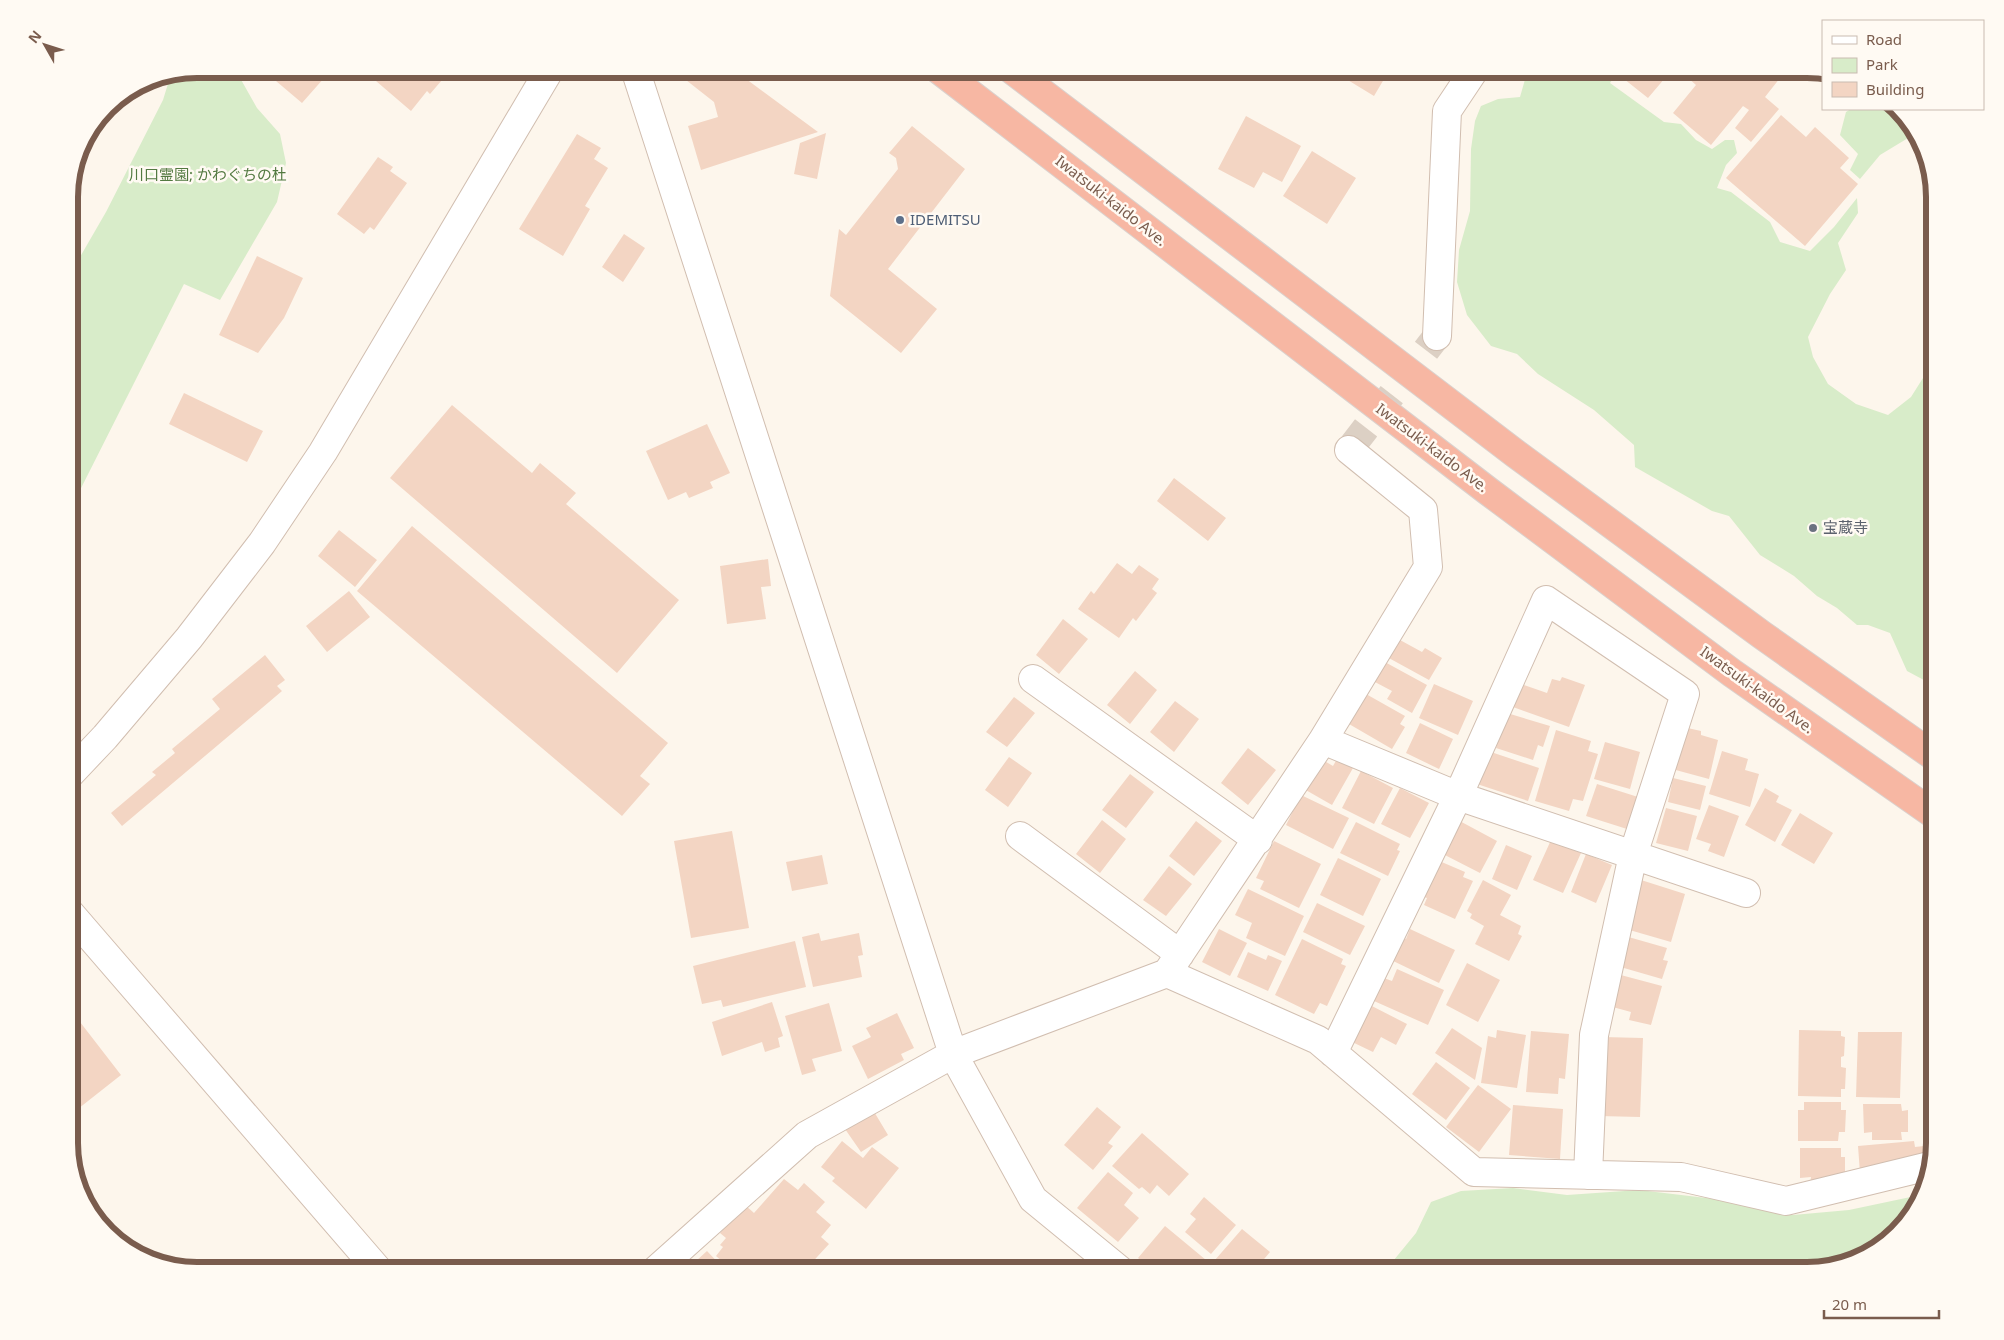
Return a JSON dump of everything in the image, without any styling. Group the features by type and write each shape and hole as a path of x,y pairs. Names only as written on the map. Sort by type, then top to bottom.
{"highway":[{"name":"Iwatsuki-kaido Ave.","path":"950,78 1488,491 1732,673 1926,809"},
{"path":"1023,78 1524,460 1762,635 1926,751"}],"street":[{"path":"78,766 190,638 262,544 322,452 545,78"},
{"path":"638,78 953,1054 1032,1199 1110,1262"},
{"path":"1437,336 1447,111 1469,78"},
{"path":"665,1262 806,1135 953,1054 1173,964 1258,840 1323,740 1428,567 1423,510 1349,450"},
{"path":"1333,1053 1458,796 1546,600 1685,694 1633,855 1594,1035 1588,1175"},
{"path":"1033,679 1258,840"},
{"path":"1323,740 1458,796 1746,893"},
{"path":"1020,836 1173,964 1318,1040 1474,1172 1681,1177 1786,1201 1924,1167"},
{"path":"78,922 371,1262"}],"green space":[{"name":"川口霊園; かわぐちの杜","path":"188,78 240,78 257,108 280,134 286,163 277,202 220,300 184,284 78,494 78,260 106,212 163,100 169,81"},
{"name":"宝蔵寺","path":"1525,78 1613,78 1610,83 1664,122 1681,124 1696,140 1712,149 1725,140 1734,140 1737,153 1726,165 1717,188 1731,192 1770,222 1780,242 1810,251 1834,227 1857,198 1858,213 1838,243 1846,270 1830,294 1808,337 1813,357 1828,384 1856,404 1888,415 1911,397 1926,373 1926,681 1907,671 1890,633 1868,625 1857,625 1837,608 1817,596 1794,576 1760,555 1729,516 1712,511 1635,467 1634,445 1594,410 1538,374 1517,354 1491,346 1467,315 1457,282 1459,250 1470,211 1471,149 1475,121 1481,106 1498,99 1520,97"},
{"path":"1849,110 1889,110 1907,130 1910,137 1880,155 1860,179 1850,170 1858,154 1840,135 1846,112"},
{"path":"1513,1188 1567,1195 1639,1190 1740,1202 1793,1215 1849,1210 1914,1196 1907,1210 1897,1222 1874,1243 1846,1256 1831,1260 1808,1262 1392,1262 1416,1233 1431,1202 1461,1191"}],"building":[{"path":"278,78 324,78 302,103 276,81"},
{"path":"378,78 439,78 442,80 430,94 427,91 411,111 376,81"},
{"path":"683,78 745,78 818,132 701,170 688,126 718,117 714,102"},
{"path":"1344,78 1385,78 1374,96"},
{"path":"1625,78 1665,78 1648,98"},
{"path":"1688,78 1780,78 1765,97 1779,109 1751,142 1735,128 1749,110 1743,106 1711,145 1673,113 1696,85"},
{"path":"1781,115 1806,137 1815,127 1849,158 1840,168 1858,184 1805,246 1726,178"},
{"path":"1246,116 1301,146 1282,182 1263,172 1254,188 1218,169"},
{"path":"912,126 965,169 888,269 937,309 901,353 830,296 839,229 846,235 898,169 896,158 889,153"},
{"path":"826,133 817,179 794,174 800,143"},
{"path":"577,134 601,148 594,159 608,168 585,206 590,209 563,256 519,229"},
{"path":"1312,151 1356,178 1327,224 1283,196"},
{"path":"378,157 393,167 390,171 407,183 374,230 370,227 364,234 337,214"},
{"path":"624,234 645,248 623,282 602,267"},
{"path":"257,256 303,278 284,318 258,353 219,335"},
{"path":"184,393 263,431 247,462 169,424"},
{"path":"452,405 532,473 540,463 576,493 566,504 679,600 617,673 390,478"},
{"path":"707,424 730,473 710,482 713,488 689,498 686,492 668,500 646,451"},
{"path":"1174,478 1226,518 1208,541 1157,501"},
{"path":"412,526 668,743 640,776 650,784 622,816 357,591"},
{"path":"339,530 377,560 355,587 318,556"},
{"path":"768,559 771,586 761,587 766,619 727,624 720,566"},
{"path":"1117,563 1132,574 1139,565 1159,579 1152,589 1157,593 1136,621 1133,618 1119,638 1078,609 1091,591 1094,594"},
{"path":"349,591 370,617 327,652 306,626"},
{"path":"1063,619 1088,639 1059,674 1036,655"},
{"path":"1400,640 1422,652 1425,648 1442,658 1429,680 1387,657 1394,644 1397,646"},
{"path":"265,655 285,680 277,686 282,691 122,826 111,813 156,775 152,772 175,753 172,749 220,709 212,699"},
{"path":"1383,661 1427,685 1412,713 1387,699 1392,691 1373,681"},
{"path":"1135,671 1157,690 1130,724 1107,705"},
{"path":"1562,677 1585,685 1569,727 1513,707 1521,684 1547,693 1552,679 1560,681"},
{"path":"1434,684 1473,701 1458,735 1419,718"},
{"path":"1366,694 1405,716 1400,724 1405,727 1392,749 1349,724"},
{"path":"1014,697 1035,713 1007,747 986,732"},
{"path":"1175,701 1199,719 1174,752 1150,732"},
{"path":"1507,713 1550,726 1543,747 1538,745 1533,760 1496,748"},
{"path":"1420,723 1453,739 1439,769 1406,753"},
{"path":"1683,727 1701,731 1701,735 1718,740 1709,779 1672,769"},
{"path":"1556,730 1591,741 1588,751 1598,754 1583,801 1573,799 1569,811 1535,801"},
{"path":"1605,742 1640,752 1630,789 1594,779"},
{"path":"1248,748 1276,770 1248,805 1221,783"},
{"path":"1488,751 1539,768 1528,801 1477,784"},
{"path":"1722,751 1748,759 1745,770 1759,774 1750,807 1709,794"},
{"path":"1009,757 1032,773 1008,807 985,790"},
{"path":"1321,759 1333,766 1337,759 1353,768 1332,805 1304,789"},
{"path":"1361,771 1393,788 1374,824 1342,808"},
{"path":"1130,774 1154,792 1126,828 1102,810"},
{"path":"1673,778 1706,786 1700,810 1668,802"},
{"path":"1597,784 1638,797 1627,829 1586,816"},
{"path":"1400,788 1429,803 1410,838 1381,824"},
{"path":"1765,788 1779,796 1776,802 1792,810 1775,842 1745,825"},
{"path":"1301,795 1349,818 1333,849 1286,825"},
{"path":"1709,805 1739,816 1724,857 1708,851 1711,844 1696,839"},
{"path":"1666,808 1697,816 1688,851 1656,843"},
{"path":"1800,813 1833,833 1814,864 1781,845"},
{"path":"1456,819 1497,841 1480,873 1439,852"},
{"path":"1102,820 1126,839 1100,873 1076,854"},
{"path":"1196,821 1222,841 1194,876 1169,856"},
{"path":"1356,822 1400,844 1397,850 1400,851 1388,876 1340,853"},
{"path":"732,831 749,928 691,938 674,841"},
{"path":"1551,840 1581,853 1563,893 1533,880"},
{"path":"1274,841 1321,864 1299,908 1260,889 1264,881 1256,878"},
{"path":"1506,845 1532,856 1517,890 1492,879"},
{"path":"1586,854 1612,865 1596,903 1571,892"},
{"path":"822,855 828,884 792,891 786,862"},
{"path":"1338,858 1381,879 1363,916 1320,895"},
{"path":"1437,860 1465,872 1463,877 1473,881 1455,919 1424,905 1427,898 1421,896"},
{"path":"1169,866 1192,884 1166,916 1143,900"},
{"path":"1483,880 1511,895 1500,915 1521,926 1518,934 1522,936 1509,961 1475,944 1484,926 1470,918 1472,914 1467,911"},
{"path":"1641,880 1685,894 1671,942 1626,929"},
{"path":"1248,889 1304,916 1285,956 1246,938 1252,923 1235,915"},
{"path":"1317,903 1365,926 1350,955 1303,932"},
{"path":"1219,929 1247,943 1230,976 1202,962"},
{"path":"1410,929 1455,950 1439,983 1389,959 1400,936 1406,939"},
{"path":"819,933 821,941 859,933 863,955 858,956 862,977 813,987 802,937"},
{"path":"1625,936 1667,948 1663,960 1668,961 1662,979 1617,966"},
{"path":"1302,939 1343,959 1341,964 1346,966 1327,1006 1320,1003 1314,1014 1275,995"},
{"path":"795,941 806,987 723,1007 721,1000 702,1004 693,966"},
{"path":"1248,952 1266,960 1268,955 1282,961 1268,991 1237,977"},
{"path":"1467,963 1500,980 1478,1022 1446,1005"},
{"path":"1397,969 1444,990 1428,1025 1374,1001 1384,978 1392,981"},
{"path":"1617,974 1662,986 1651,1025 1629,1020 1631,1012 1609,1006"},
{"path":"772,1002 783,1036 778,1038 780,1047 765,1052 762,1042 722,1056 712,1022"},
{"path":"829,1003 842,1051 812,1059 816,1071 802,1075 785,1016"},
{"path":"1366,1003 1407,1024 1396,1045 1381,1037 1373,1052 1348,1040"},
{"path":"897,1013 914,1048 901,1054 904,1060 868,1079 852,1046 871,1037 866,1028"},
{"path":"78,1019 121,1075 78,1109"},
{"path":"1452,1028 1482,1048 1475,1080 1435,1053"},
{"path":"1497,1030 1526,1035 1517,1088 1481,1083 1488,1036 1496,1038"},
{"path":"1799,1030 1841,1031 1841,1036 1845,1037 1844,1056 1841,1057 1841,1067 1846,1068 1845,1089 1841,1089 1841,1097 1798,1096"},
{"path":"1531,1031 1569,1034 1565,1079 1559,1078 1558,1094 1526,1092"},
{"path":"1858,1032 1902,1032 1900,1098 1856,1097"},
{"path":"1603,1037 1643,1038 1640,1117 1599,1116"},
{"path":"1436,1062 1470,1088 1446,1120 1412,1094"},
{"path":"1478,1085 1511,1109 1479,1152 1446,1127"},
{"path":"1804,1102 1841,1102 1841,1110 1846,1110 1845,1132 1839,1132 1838,1141 1798,1141 1798,1110 1804,1110"},
{"path":"1863,1104 1901,1104 1902,1111 1908,1110 1908,1132 1901,1132 1902,1140 1872,1140 1872,1132 1864,1133"},
{"path":"1513,1105 1563,1109 1560,1159 1509,1155"},
{"path":"1097,1107 1121,1127 1108,1143 1113,1146 1093,1170 1064,1145"},
{"path":"873,1110 888,1135 861,1152 845,1129"},
{"path":"1142,1133 1189,1174 1169,1196 1157,1185 1150,1194 1142,1187 1139,1189 1112,1166"},
{"path":"842,1141 863,1158 872,1147 899,1168 866,1209 832,1181 835,1178 821,1167"},
{"path":"1914,1141 1915,1147 1924,1146 1924,1164 1860,1173 1858,1146"},
{"path":"1800,1148 1841,1148 1841,1157 1845,1157 1845,1177 1810,1184 1811,1177 1800,1178"},
{"path":"1108,1172 1133,1193 1124,1205 1139,1218 1118,1242 1077,1208"},
{"path":"784,1179 798,1190 804,1183 825,1202 816,1212 831,1225 821,1237 829,1244 812,1262 723,1262 716,1256 723,1247 720,1245 726,1238 720,1233 745,1205 754,1213"},
{"path":"1204,1197 1236,1225 1211,1254 1185,1232 1196,1219 1190,1214"},
{"path":"1165,1226 1206,1260 1204,1262 1143,1262 1138,1258"},
{"path":"1242,1229 1270,1252 1262,1262 1213,1262"},
{"path":"707,1251 717,1262 695,1262"}],"tunnel":[{"path":"1349,450 1437,336"}],"place":[{"name":"IDEMITSU","path":"900,220"},
{"name":"宝蔵寺","path":"1813,528"}]}
